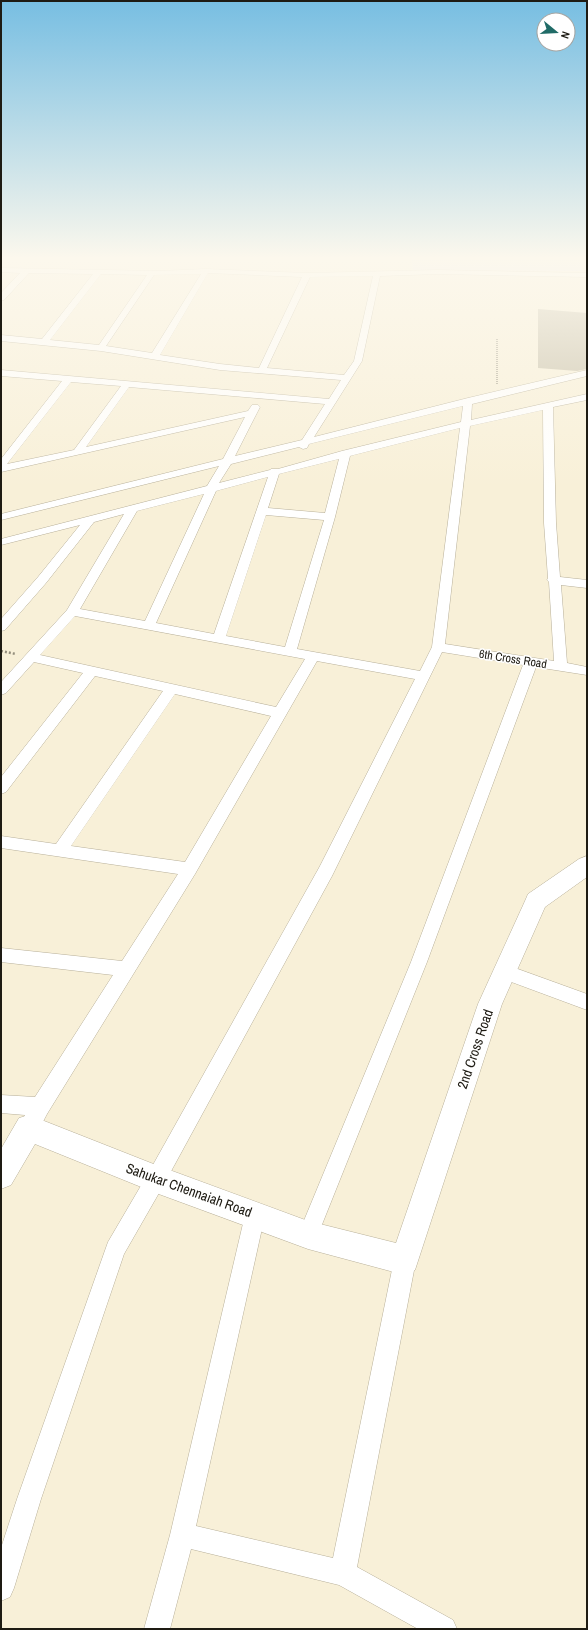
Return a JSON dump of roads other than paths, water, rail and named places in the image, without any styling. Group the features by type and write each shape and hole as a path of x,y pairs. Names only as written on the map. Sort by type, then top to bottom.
{"street":[{"path":"44,342 49,335"},
{"path":"101,348 110,335"},
{"path":"154,357 167,335"},
{"path":"262,370 279,335"},
{"path":"292,467 305,442 348,378 358,360 363,335"},
{"path":"1,338 101,348 220,367 348,378"},
{"path":"1,383 4,373 332,402"},
{"path":"1,517 468,401 587,373"},
{"path":"1,466 68,379"},
{"path":"77,453 127,384"},
{"path":"149,626 212,487 228,460 260,395"},
{"path":"1,542 346,453 465,424 587,397"},
{"path":"1,1588 29,1499 115,1249 156,1179 326,871 438,647 468,401"},
{"path":"574,401 587,404"},
{"path":"548,405 550,524 553,580 561,667"},
{"path":"1,469 252,413"},
{"path":"290,651 330,517 346,453"},
{"path":"219,638 275,471"},
{"path":"1,690 72,612 133,508"},
{"path":"262,511 330,517"},
{"path":"1,627 42,580 90,520"},
{"path":"553,580 587,584"},
{"path":"72,612 423,676"},
{"name":"6th Cross Road","path":"438,647 587,671"},
{"path":"31,656 281,713"},
{"path":"1,1175 34,1117 189,869 313,656"},
{"path":"308,1235 419,962 531,662"},
{"path":"1,788 92,670"},
{"path":"59,851 172,688"},
{"path":"1,842 189,869"},
{"name":"2nd Cross Road","path":"405,1260 490,1004 536,901 587,865"},
{"path":"1,955 126,969"},
{"path":"504,972 587,1002"},
{"path":"1,1104 34,1117"},
{"name":"Sahukar Chennaiah Road","path":"34,1117 156,1179 308,1235 405,1260"},
{"path":"157,1629 182,1535 255,1215"},
{"path":"343,1573 405,1260"},
{"path":"182,1535 343,1573 444,1629"}]}
